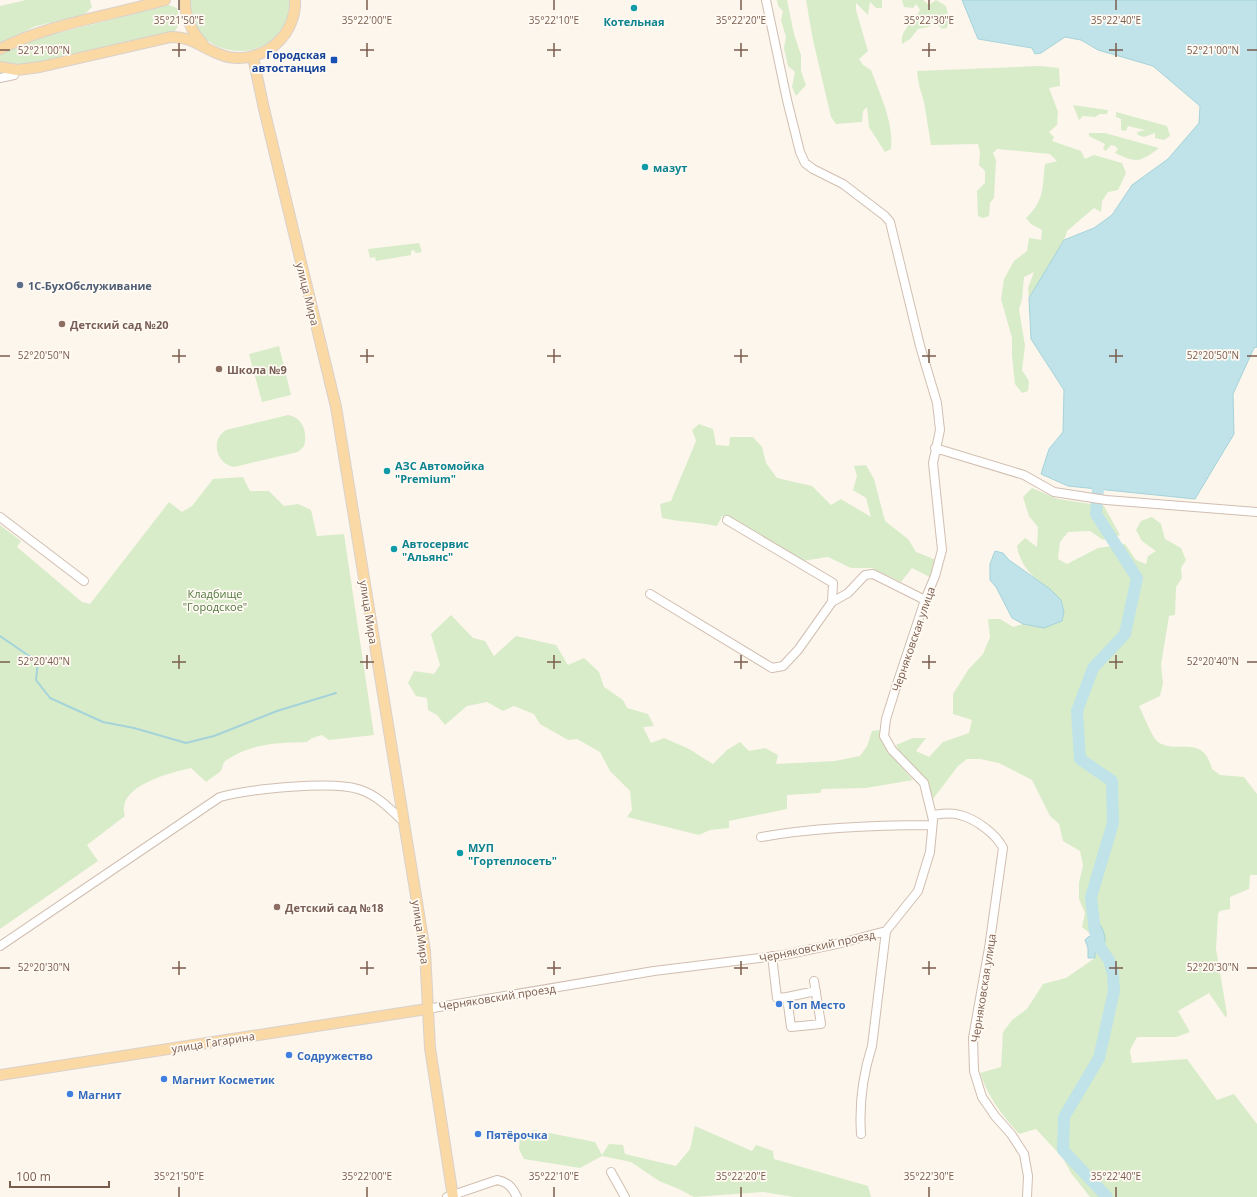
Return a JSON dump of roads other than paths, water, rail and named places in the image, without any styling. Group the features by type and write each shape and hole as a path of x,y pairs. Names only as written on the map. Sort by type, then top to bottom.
{"main road":[{"path":"0,49 25,36 45,30 165,0"},
{"path":"185,0 185,10 188,23 204,46"},
{"path":"0,67 18,70 40,67 171,36 183,37 219,54 236,58 253,57 266,52 277,44 286,34 292,22 295,0"},
{"name":"улица Мира","path":"253,57 336,407 425,951 430,1048 451,1197"},
{"name":"улица Гагарина","path":"0,1075 427,1009"}],"street":[{"name":"Черняковская улица","path":"766,0 786,100 800,152 806,163 813,169 843,184 885,216 890,222 920,346 937,403 940,430 933,463 942,550 935,576 925,600 886,719 884,736 892,750 924,783 932,815 930,852 918,891 886,931"},
{"path":"0,78 14,75"},
{"path":"935,448 1024,475 1054,492 1106,500 1257,512"},
{"path":"0,517 84,581"},
{"path":"727,520 833,583 832,602"},
{"path":"650,594 772,668 783,666 798,650 832,602 848,594 865,575 873,574 925,600"},
{"path":"0,946 220,797 237,792 318,786 341,786 360,790 377,798 403,821"},
{"name":"Черняковская улица","path":"932,815 945,813 960,815 978,823 999,840 1003,848 990,940 973,1038 974,1071 982,1097 995,1116 1011,1134 1024,1154 1028,1176 1027,1197"},
{"path":"761,837 805,830 932,825"},
{"name":"Черняковский проезд","path":"427,1009 647,973 772,956 841,943 886,931 872,1046 866,1064 862,1093 860,1118 861,1134"},
{"path":"772,956 777,998 816,991"},
{"path":"787,997 791,1027 821,1024 814,981"},
{"path":"611,1172 626,1197"},
{"path":"451,1197 497,1180 504,1181 510,1185 517,1197"}],"water":[{"path":"962,0 1257,0 1257,347 1254,348 1233,394 1234,434 1195,499 1068,486 1041,474 1049,449 1063,432 1064,390 1031,339 1029,298 1064,240 1094,228 1112,215 1132,185 1168,159 1199,123 1200,106 1153,66 1098,50 1081,40 1065,37 1041,53 1035,54 1032,48 978,39"},
{"path":"995,551 1003,553 1009,560 1050,589 1061,600 1064,612 1062,621 1044,628 1023,624 1012,618 996,587 990,580 990,564"},
{"path":"1096,920 1102,928 1105,942 1103,947 1095,953 1095,958 1088,958 1088,948 1085,940 1088,937 1098,934 1093,923"}],"waterway":[{"path":"1098,489 1096,514 1137,578 1125,634 1093,668 1077,711 1080,759 1112,781 1113,823 1091,897 1095,932 1101,949 1109,960 1113,973 1114,991 1099,1058 1064,1117 1063,1150 1107,1197"},
{"path":"0,636 38,662 36,680 50,698 103,722 134,728 186,743 214,736 277,711 336,693"}],"place":[{"name":"Котельная","path":"634,8"},
{"name":"Городская автостанция","path":"334,60"},
{"name":"мазут","path":"645,167"},
{"name":"1С-БухОбслуживание","path":"20,285"},
{"name":"Детский сад №20","path":"62,324"},
{"name":"Школа №9","path":"219,369"},
{"name":"АЗС Автомойка \"Premium\"","path":"387,471"},
{"name":"Автосервис \"Альянс\"","path":"394,549"},
{"name":"МУП \"Гортеплосеть\"","path":"460,853"},
{"name":"Детский сад №18","path":"277,907"},
{"name":"Топ Место","path":"779,1004"},
{"name":"Содружество","path":"289,1055"},
{"name":"Магнит Косметик","path":"164,1079"},
{"name":"Магнит","path":"70,1094"},
{"name":"Пятёрочка","path":"478,1134"}],"park label":[{"name":"Кладбище \"Городское\"","path":"215,599"}]}
